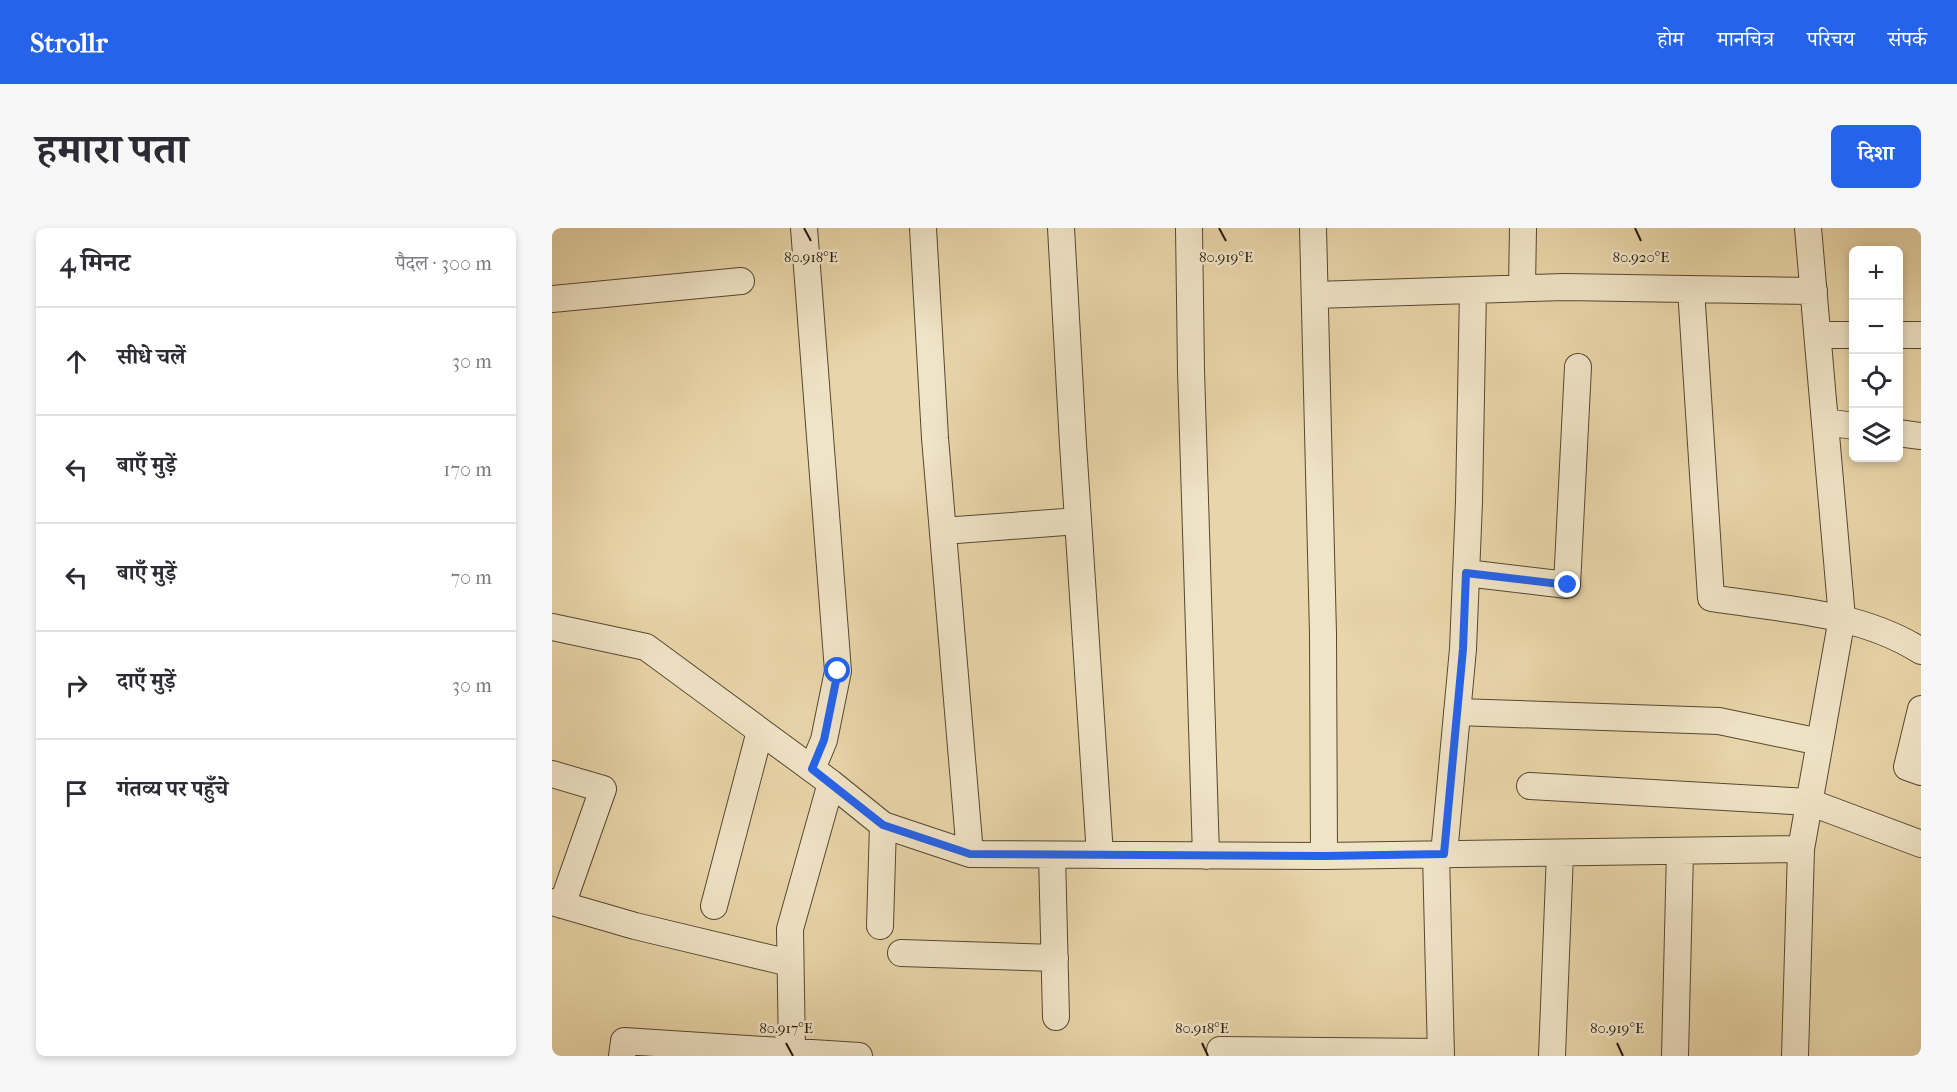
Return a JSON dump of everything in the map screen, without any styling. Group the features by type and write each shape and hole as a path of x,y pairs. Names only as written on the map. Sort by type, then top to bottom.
{"street":[{"path":"792,1052 790,929 821,776 824,740 838,671 804,228"},
{"path":"924,228 935,438 970,854"},
{"path":"1061,228 1100,855"},
{"path":"1189,228 1191,370 1206,856"},
{"path":"1313,228 1323,634 1324,856"},
{"path":"1522,288 1523,228"},
{"path":"1796,1056 1800,849 1842,618 1808,228"},
{"path":"552,298 741,281"},
{"path":"1314,295 1564,287 1814,291"},
{"path":"1691,289 1711,598 1842,618 1904,640 1921,651"},
{"path":"1220,1050 1441,1054 1440,854 1463,649 1473,290"},
{"path":"1818,335 1849,335"},
{"path":"1903,335 1921,335"},
{"path":"1466,573 1568,585 1578,367"},
{"path":"1825,422 1849,425"},
{"path":"1903,434 1921,436"},
{"path":"943,531 1078,521"},
{"path":"552,627 646,647 821,776 883,825 970,854 1324,856 1800,849"},
{"path":"1921,709 1906,767 1921,772"},
{"path":"1457,712 1719,721 1820,742"},
{"path":"714,906 760,731"},
{"path":"552,774 603,789 557,903 635,926 790,963"},
{"path":"1530,786 1809,802 1921,844"},
{"path":"880,926 883,825"},
{"path":"1675,1056 1680,851"},
{"path":"1552,1056 1560,853"},
{"path":"1052,855 1056,1017"},
{"path":"901,953 1055,958"},
{"path":"622,1056 624,1041 859,1056"}],"route":[{"path":"838,671 824,740 812,769 883,825 970,854 1324,856 1444,854 1463,649 1466,573 1568,585"}]}
